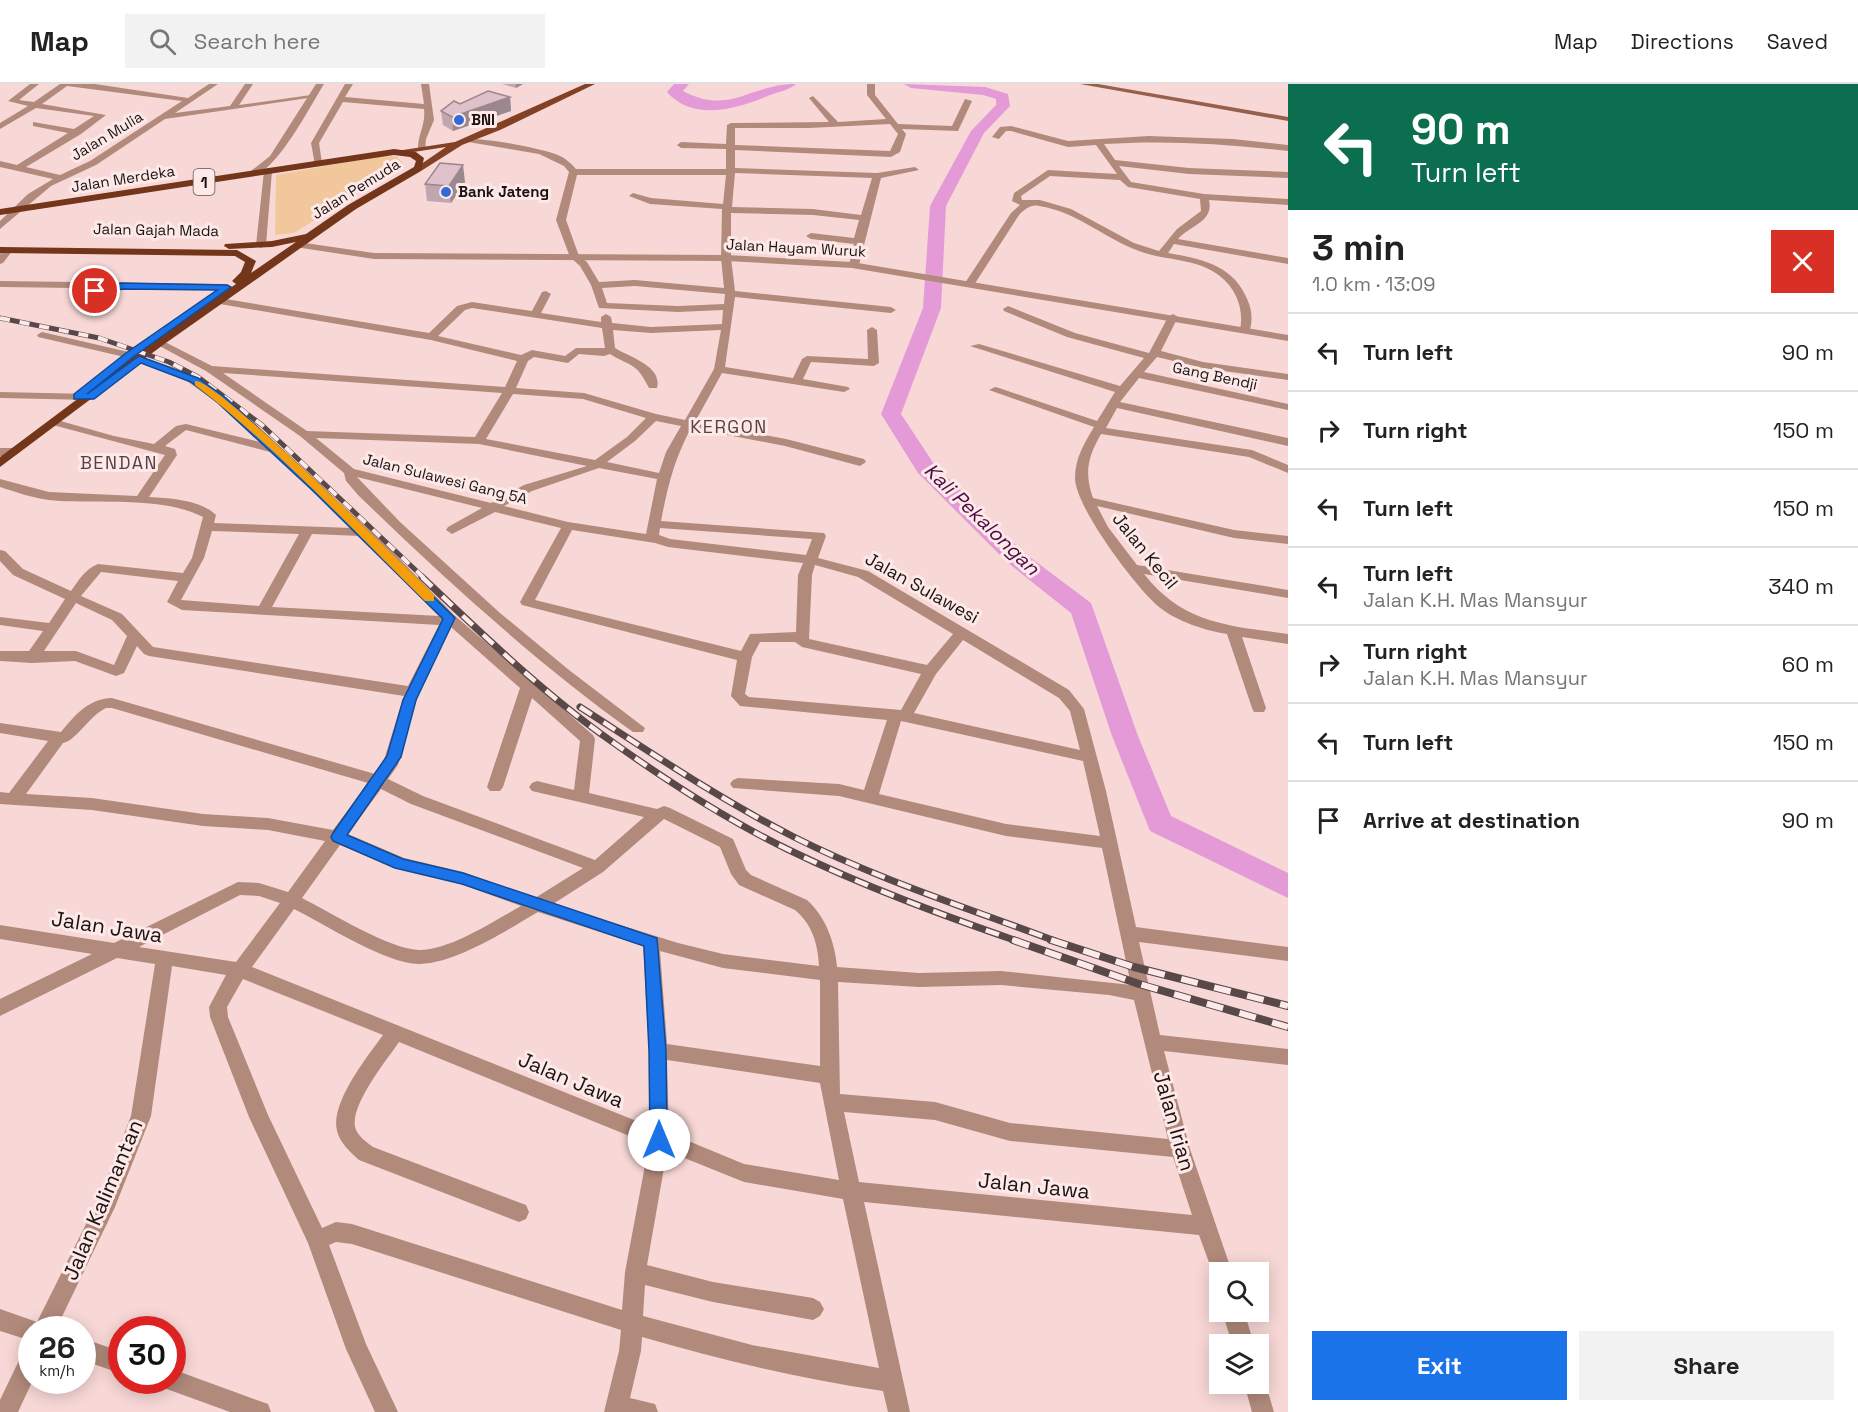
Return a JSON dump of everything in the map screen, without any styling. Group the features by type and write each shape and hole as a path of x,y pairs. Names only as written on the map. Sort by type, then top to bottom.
{"highway":[{"name":"Jalan Merdeka","path":"0,212 394,152"},
{"name":"1","path":"394,152 417,155 421,160 418,169"},
{"name":"Jalan Pemuda","path":"134,357 159,344 371,195 418,169"},
{"name":"Jalan Gajah Mada","path":"191,249 261,245 311,236"},
{"path":"3,248 191,249 244,255 251,261 246,273 134,357 40,434"},
{"path":"0,463 57,423 84,397"}],"main road":[{"path":"418,169 463,142 591,84"},
{"path":"1084,84 1288,119"},
{"path":"394,152 463,142"}],"street":[{"path":"20,167 102,115 12,101 35,84"},
{"path":"0,127 66,84 188,100"},
{"name":"Jalan Mulia","path":"0,226 31,196 62,177 93,163 214,84"},
{"path":"233,108 249,84"},
{"path":"254,173 273,158 320,84"},
{"path":"318,163 315,143 349,84"},
{"path":"422,148 422,139 430,126 425,84"},
{"path":"681,145 880,155 894,153 901,140 895,124 871,95 871,85"},
{"path":"162,117 311,97"},
{"path":"813,98 835,124"},
{"path":"340,99 427,107"},
{"path":"654,539 651,535 663,477 672,452 690,424 719,369 728,327 730,297 726,258 731,127 735,124 895,124 955,129 968,101"},
{"path":"77,110 90,104"},
{"path":"36,124 78,132"},
{"path":"996,137 1003,129 1011,128 1065,143 1149,140 1233,142 1288,148"},
{"path":"463,142 544,154 563,160 573,172"},
{"path":"1099,143 1128,184 1204,197 1288,202"},
{"path":"824,173 826,151"},
{"path":"273,158 291,168"},
{"path":"1112,162 1189,171 1288,175"},
{"path":"0,164 62,177"},
{"path":"573,172 730,171 877,176 915,170"},
{"path":"261,245 268,171"},
{"path":"573,172 561,220 575,257 584,264 596,285 608,326 610,349"},
{"path":"1121,177 1048,173 1017,195 1017,201 1026,204 1049,205 1082,218 1136,246 1215,269 1226,275 1235,286 1244,304 1245,330"},
{"path":"854,265 865,218 877,191 877,176"},
{"path":"633,196 650,201 727,209 865,218"},
{"path":"1162,254 1173,242 1178,232 1201,220 1207,205 1204,197"},
{"path":"968,283 1009,222 1026,204"},
{"path":"811,236 860,240"},
{"path":"1173,242 1288,261"},
{"name":"Jalan Hayam Wuruk","path":"298,245 374,256 726,258 854,265 1288,338"},
{"path":"0,261 3,248"},
{"path":"596,285 635,283 730,297 891,310"},
{"path":"0,284 227,287"},
{"path":"0,289 95,291 116,289 121,286"},
{"path":"534,316 546,294"},
{"path":"603,306 678,309 730,297"},
{"path":"220,301 431,337 524,359"},
{"path":"431,337 465,305 651,330 728,327"},
{"path":"1008,309 1071,335 1153,355 1203,365 1288,377"},
{"name":"Jalan Kecil","path":"1173,317 1153,355 1122,390 1083,458 1081,480 1088,500 1102,528 1156,598 1174,610 1205,623 1233,631 1288,639"},
{"path":"797,381 807,359 874,363 872,330"},
{"path":"42,335 134,357 185,375 206,388 362,532 449,620 588,739 581,797"},
{"name":"Jalan Sulawesi Gang 5A","path":"159,344 210,369 304,434 350,472 568,526 654,539"},
{"path":"975,346 1122,390"},
{"path":"479,441 524,359 532,353 568,360 576,351 604,352 610,349"},
{"path":"610,349 637,362 652,378 653,386"},
{"path":"210,369 584,396 654,417 786,442 860,462"},
{"path":"719,369 844,389"},
{"name":"Gang Bendji","path":"1136,374 1288,407"},
{"path":"995,390 1100,428 1252,454 1288,469"},
{"path":"0,395 84,397"},
{"path":"1114,405 1288,442"},
{"path":"452,530 528,488 580,474 631,439 654,417"},
{"path":"57,423 112,439 170,450 171,454 140,501"},
{"path":"157,447 180,428 186,427 274,449"},
{"path":"304,434 479,441 598,462 663,477"},
{"path":"0,452 14,452"},
{"path":"350,472 352,481 362,492 482,608 582,690 638,728"},
{"path":"0,483 47,495 140,501 204,512 210,518 198,558 174,598 174,602 182,606 449,620"},
{"path":"1088,500 1234,534 1288,540"},
{"path":"653,524 820,536 805,575 802,628 805,644 930,671"},
{"path":"568,526 527,602 745,657"},
{"path":"207,527 362,532"},
{"path":"263,611 307,531"},
{"name":"Jalan Sulawesi","path":"654,539 669,543 810,560 863,574 907,598 1064,694 1077,709 1090,757 1134,967"},
{"path":"0,554 18,572 117,617 149,651 412,693"},
{"path":"32,658 94,571 102,567 187,578"},
{"path":"1132,568 1288,594"},
{"path":"387,1412 357,1349 317,1240 259,1117 219,1017 218,1007 221,996 394,757 412,693 449,620"},
{"path":"0,621 52,628"},
{"path":"802,628 755,637 745,657 738,696 745,702 901,715 1026,745 1090,757"},
{"path":"1233,631 1259,708"},
{"path":"870,797 901,715 930,671 962,632"},
{"path":"0,656 32,658 76,656 116,671 119,670 134,637"},
{"path":"495,787 528,687"},
{"path":"0,728 64,738 99,704 112,703 376,780 428,804 597,867"},
{"path":"7,798 59,737"},
{"path":"738,783 804,786 870,797 1006,830 1109,843"},
{"path":"537,787 655,814 668,813 722,839 727,843 739,874 745,880 805,908 826,943 829,974 829,1076 832,1102 899,1412"},
{"path":"7,798 92,804 203,820 268,824 338,837 401,864 463,879 651,942 723,961 829,974 919,980 1001,978 1109,988 1141,994"},
{"path":"0,1008 109,951 238,889 259,888 290,900 390,948 421,957 452,949 570,887 630,840 655,814"},
{"path":"1127,933 1288,954"},
{"name":"Jalan Jawa","path":"2,936 241,970 744,1173 851,1191 1208,1226"},
{"path":"647,1412 616,1409 630,1351 635,1272 659,1140 658,1051 651,942"},
{"name":"Jalan Kalimantan","path":"51,1316 108,1200 141,1116 164,960"},
{"name":"Jalan Irian","path":"1134,967 1180,1149 1219,1262"},
{"path":"396,1031 354,1095 346,1114 346,1130 351,1140 366,1154 519,1212"},
{"path":"1152,1042 1288,1057"},
{"path":"658,1051 829,1076"},
{"path":"832,1102 935,1111 989,1127 1030,1134 1180,1149"},
{"path":"317,1240 336,1232 352,1234 631,1325 830,1374 891,1381"},
{"path":"635,1272 712,1292 813,1309"},
{"path":"0,1320 18,1326"},
{"path":"186,1385 261,1412"},
{"path":"6,1412 18,1387"},
{"path":"1257,1394 1263,1412"}],"shaded area":[{"path":"396,156 404,164 294,233 275,235 276,175 375,157"}],"building":[{"path":"488,91 510,97 452,117 441,111 454,101 460,104"},
{"path":"440,163 463,165 449,186 425,184"}],"waterway":[{"name":"Kali Pekalongan","path":"682,84 674,92 691,101 719,107 789,84"},
{"name":"Kali Pekalongan","path":"911,84 985,91 1003,97 1003,106 978,131 938,206 932,308 891,414 926,468 1015,557 1082,609 1125,736 1160,823 1288,886"}],"railway":[{"path":"0,318 99,338 169,362 198,377 262,425 424,578"},
{"path":"422,577 561,703 632,756 698,799 743,826 845,876 1017,941"},
{"path":"580,707 712,791 794,837 890,880 1055,941"},
{"path":"1013,940 1139,984 1288,1027"},
{"path":"1051,940 1134,967 1288,1006"}],"slow traffic":[{"path":"199,383 256,431 384,551 430,598"}],"place":[{"name":"BNI","path":"459,120"},
{"name":"Bank Jateng","path":"446,192"}],"district":[{"name":"KERGON","path":"729,427"},
{"name":"BENDAN","path":"119,463"}],"route":[{"path":"95,291 109,291 121,286 227,287 129,355 77,396 91,397 139,359 163,366 194,380 222,401 314,485 384,551 449,618 409,700 390,765 376,780 338,837 401,864 463,879 651,942 658,1051 659,1140"}]}
